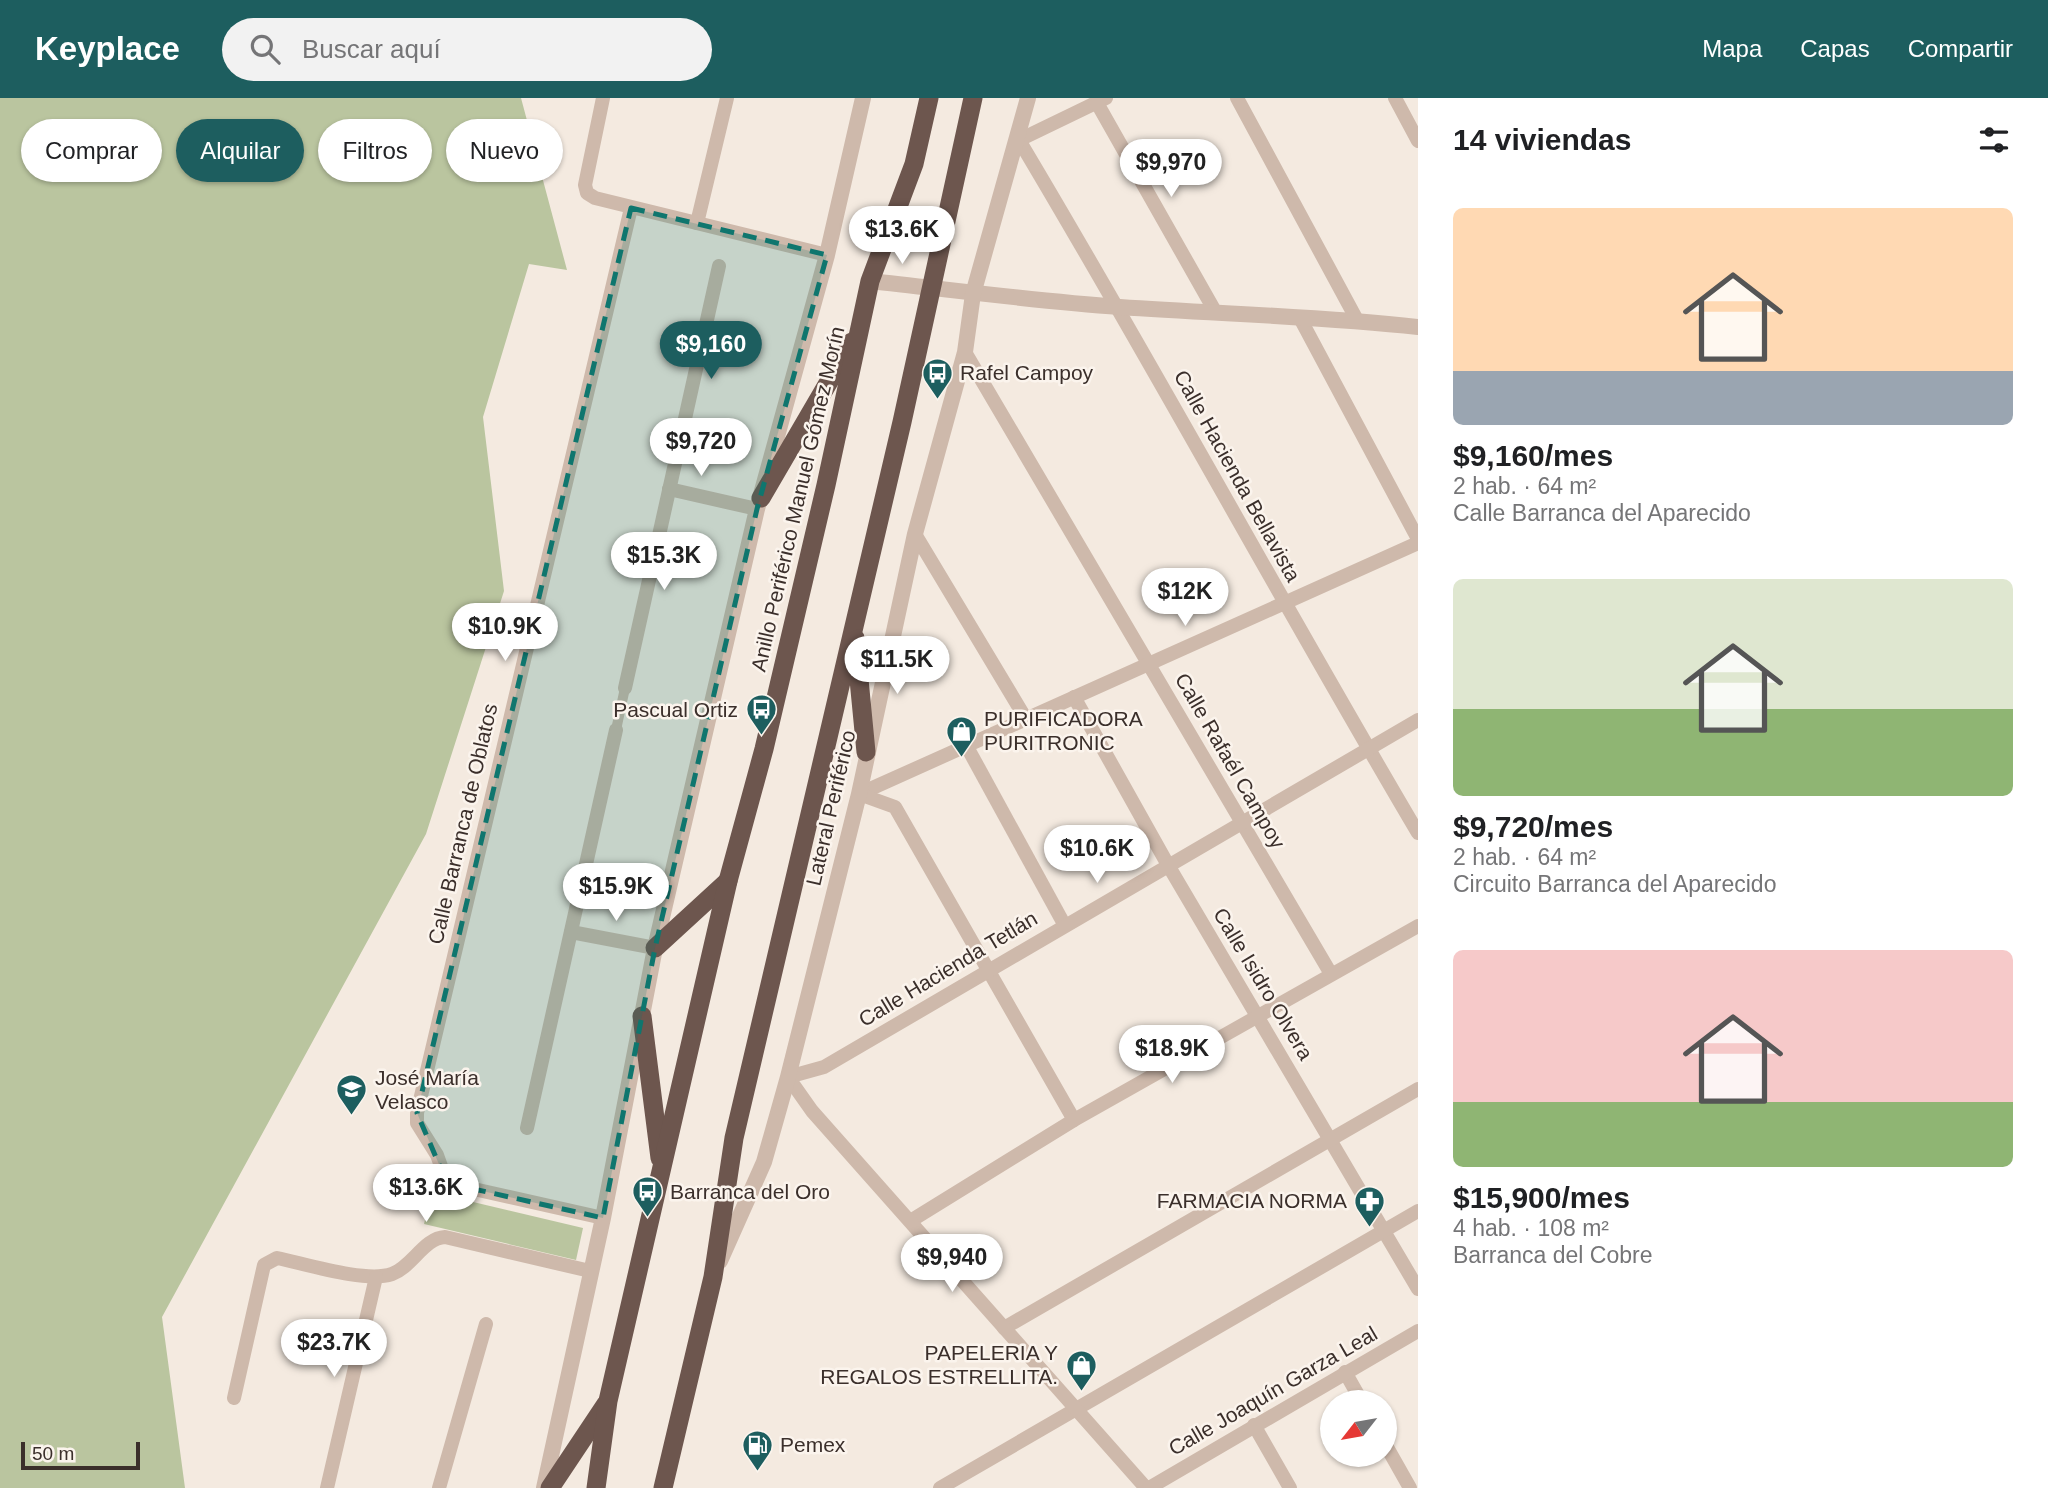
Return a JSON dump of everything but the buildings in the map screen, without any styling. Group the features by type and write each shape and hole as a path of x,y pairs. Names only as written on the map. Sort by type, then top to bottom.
{"highway":[{"name":"Anillo Periférico Manuel Gómez Morín","path":"596,1488 608,1401 728,881 764,749 870,281 914,164 929,98"},
{"path":"663,1488 713,1276 734,1138 902,422 929,287 974,98"},
{"path":"759,504 861,326"},
{"path":"854,622 866,751"},
{"path":"655,948 728,881"},
{"path":"642,1016 662,1171"},
{"path":"551,1488 608,1401"},
{"path":"587,1488 608,1401"}],"street":[{"path":"603,98 585,184 587,193 595,198 631,208 827,255"},
{"path":"697,223 727,98"},
{"path":"544,1488 603,1218 655,948 759,504 827,255 863,98"},
{"name":"Lateral Periférico","path":"713,1276 764,1163 788,1077 859,794 866,751 915,534 965,352 972,294 1019,140 1028,98"},
{"path":"1237,98 1357,320"},
{"path":"1395,98 1418,141"},
{"path":"1019,140 1101,100 1216,313"},
{"name":"Calle Hacienda Bellavista","path":"1019,140 1119,307 1283,604 1418,833"},
{"name":"Calle Barranca de Oblatos","path":"603,1218 447,1184 438,1155 416,1123 631,208"},
{"path":"527,1128 719,266"},
{"path":"870,281 972,294 1119,307 1301,320 1357,320 1418,327"},
{"path":"859,794 1418,541 1301,320"},
{"name":"Calle Rafaél Campoy","path":"965,352 1331,974"},
{"path":"670,489 759,504"},
{"path":"915,534 1026,719"},
{"name":"Calle Isidro Olvera","path":"1074,697 1168,865 1418,1289"},
{"name":"Calle Hacienda Tetlán","path":"788,1077 824,1067 1064,924 1243,825 1418,720"},
{"path":"967,745 1064,924"},
{"path":"859,794 895,807 1074,1120"},
{"path":"912,1220 1074,1120 1418,926"},
{"path":"570,932 655,948"},
{"path":"788,1077 812,1111 912,1220 1147,1488"},
{"path":"1004,1328 1418,1089"},
{"path":"940,1488 1418,1211"},
{"path":"234,1398 264,1265 270,1260 277,1258 376,1277 393,1273 410,1263 438,1238 590,1270"},
{"path":"327,1488 376,1277"},
{"path":"439,1488 485,1324"},
{"name":"Calle Joaquín Garza Leal","path":"1147,1488 1418,1331"},
{"path":"1345,1372 1355,1390"},
{"path":"1254,1425 1290,1488"},
{"path":"1397,1465 1410,1488"}],"highlighted area":[{"path":"631,208 827,255 757,509 655,948 603,1218 447,1183 417,1113"}],"green space":[{"path":"0,98 521,98 527,119 446,119 446,182 543,182 567,270 529,264 483,417 504,591 426,834 162,1317 185,1488 0,1488"},
{"path":"431,1192 583,1228 576,1260 424,1224"}],"place":[{"name":"Rafel Campoy","path":"937,400"},
{"name":"Pascual Ortiz","path":"761,737"},
{"name":"PURIFICADORA PURITRONIC","path":"961,758"},
{"name":"José María Velasco","path":"352,1117"},
{"name":"Barranca del Oro","path":"647,1219"},
{"name":"FARMACIA NORMA","path":"1370,1228"},
{"name":"PAPELERIA Y REGALOS ESTRELLITA.","path":"1081,1392"},
{"name":"Pemex","path":"757,1472"}]}
